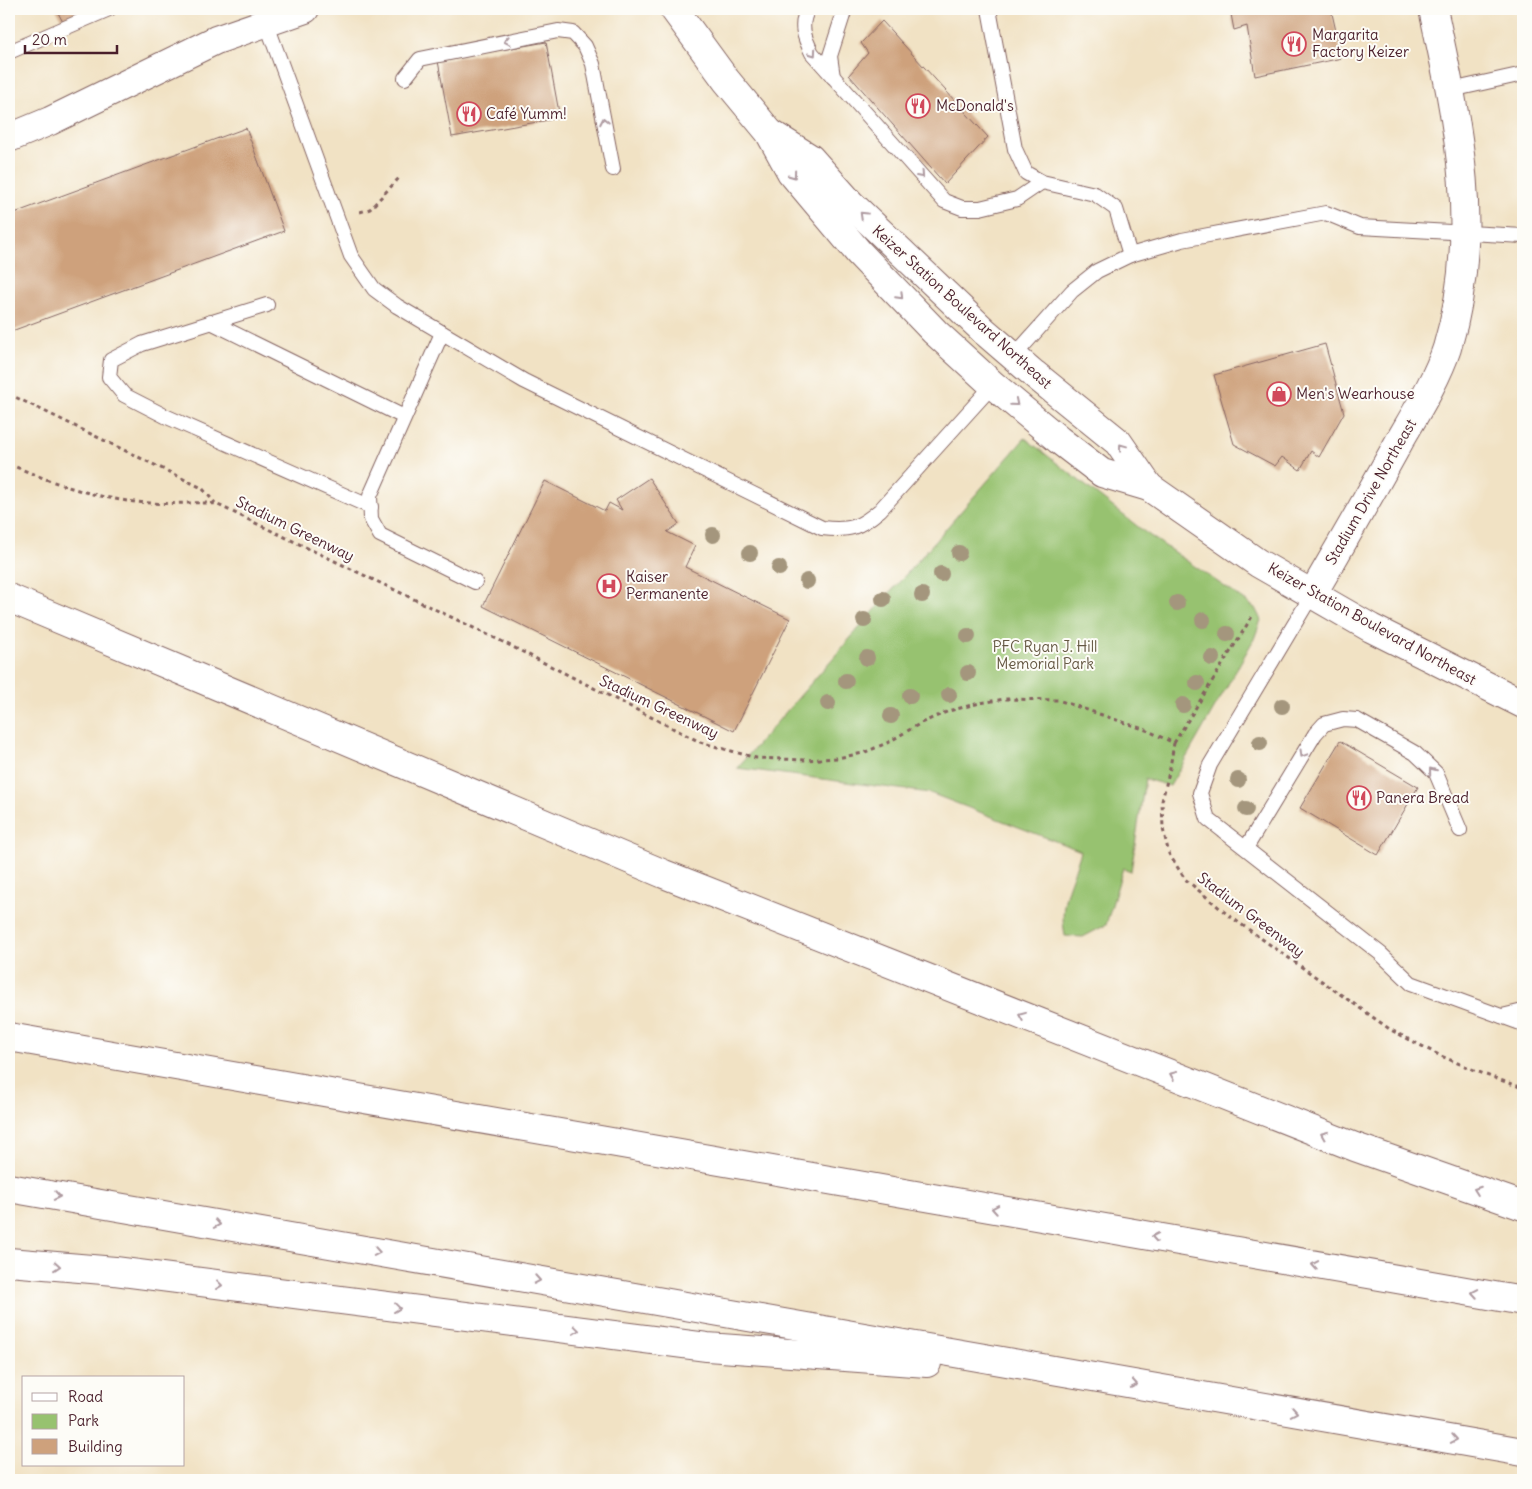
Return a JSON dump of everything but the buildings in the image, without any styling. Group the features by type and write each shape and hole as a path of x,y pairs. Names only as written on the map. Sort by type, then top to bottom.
{"main road":[{"path":"9,138 50,121 264,15 305,9"},
{"name":"Keizer Station Boulevard Northeast","path":"674,9 726,80 769,132 790,172 859,253 935,332 993,385 1058,440 1102,473 1149,487 1258,563 1371,628 1523,704"},
{"name":"Stadium Drive Northeast","path":"1313,593 1426,394 1446,349 1464,268 1465,202 1461,153 1451,90 1433,9"},
{"name":"Keizer Station Boulevard Northeast","path":"769,132 810,158 850,203 984,330 1118,442 1149,487"},
{"path":"9,598 664,874 1355,1147 1523,1206"},
{"path":"9,1037 1523,1301"},
{"path":"9,1188 1523,1452"},
{"path":"9,1262 115,1272 707,1347 1086,1375"}],"lane":[{"path":"9,52 109,9"},
{"path":"808,9 804,17 804,37 812,53 944,201 962,208 980,208 1017,199 1042,182"},
{"path":"833,77 830,56 845,9"},
{"path":"989,9 1015,149 1026,172 1042,182 1094,194 1116,209 1130,255"},
{"path":"264,15 352,256 374,289 397,306 524,381 822,528 843,530 865,524 880,510 993,385"},
{"path":"405,78 420,59 558,31 573,34 585,46 593,64 613,169"},
{"path":"1451,90 1523,74"},
{"path":"1014,356 1072,291 1097,271 1130,255 1182,240 1326,213 1360,227 1523,236"},
{"path":"267,305 142,344 111,360 109,377 124,396 371,507"},
{"path":"211,322 404,417"},
{"path":"442,333 370,496 371,519 380,534 475,582"},
{"path":"1313,593 1210,765 1200,793 1208,819 1381,954 1411,983 1523,1024"},
{"path":"1246,848 1315,734 1324,724 1343,719 1357,720 1415,753 1436,773 1460,830"},
{"path":"1502,1016 1523,1011"}],"path":[{"path":"360,212 370,209 399,178"},
{"path":"9,394 202,488 216,504"},
{"name":"Stadium Greenway","path":"9,464 56,484 112,498 148,503 199,502 216,504 505,643 700,742 756,758 805,760 837,758 863,753 887,743 921,723 949,711 1005,699 1058,700 1146,730 1174,743 1162,802 1163,830 1169,854 1185,879 1228,915 1391,1030 1441,1056 1523,1088"},
{"path":"1174,743 1253,615"}],"green space":[{"name":"PFC Ryan J. Hill Memorial Park","path":"1025,438 1146,533 1255,608 1261,620 1254,639 1170,786 1145,779 1131,871 1123,868 1106,925 1083,937 1065,936 1063,923 1067,892 1081,851 930,793 737,768"}],"place":[{"name":"Margarita Factory Keizer","path":"1294,44"},
{"name":"McDonald's","path":"918,106"},
{"name":"Café Yumm!","path":"469,114"},
{"name":"Men's Wearhouse","path":"1279,394"},
{"name":"Kaiser Permanente","path":"609,586"},
{"name":"Panera Bread","path":"1359,798"}]}
